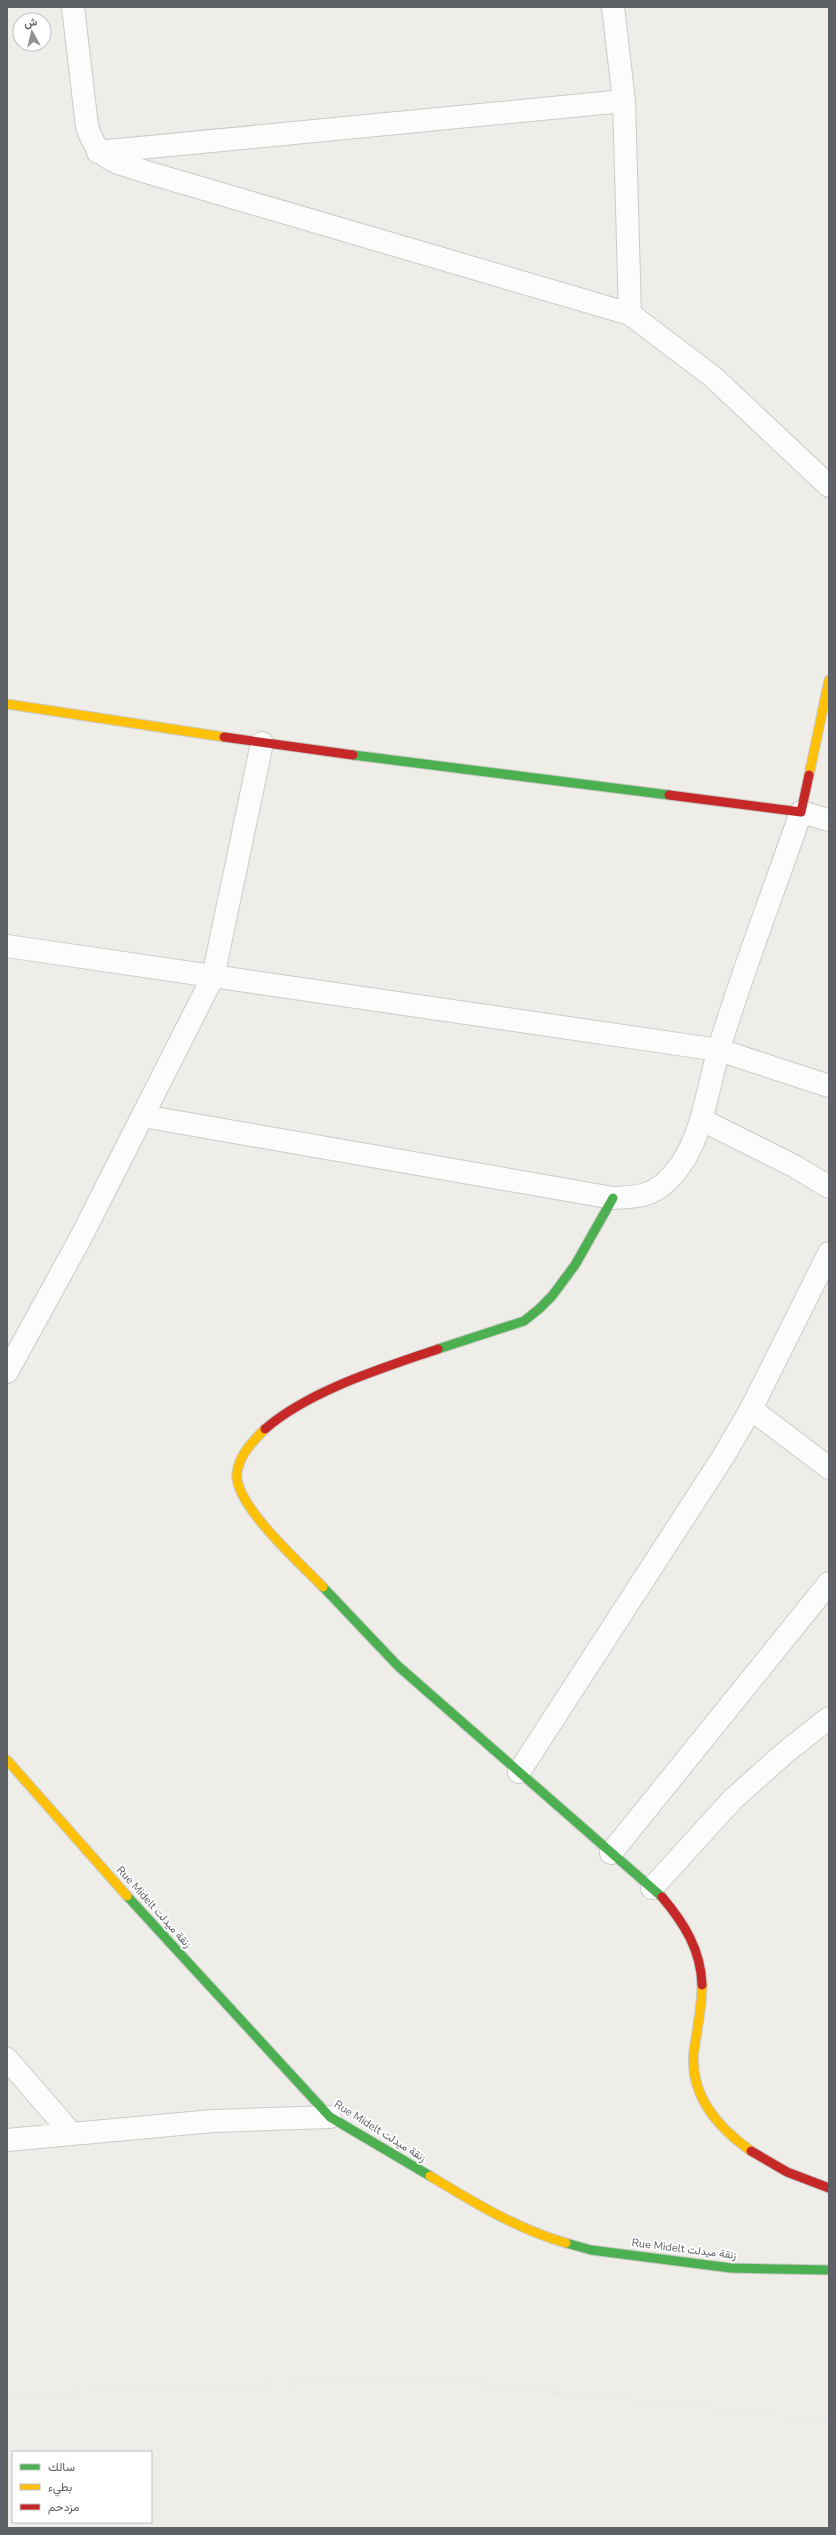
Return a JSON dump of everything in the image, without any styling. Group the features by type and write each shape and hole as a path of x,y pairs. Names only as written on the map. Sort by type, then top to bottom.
{"street":[{"path":"73,7 87,126 91,140 98,152 113,160 143,171 630,314 713,377 829,486"},
{"path":"613,7 624,101 630,314"},
{"path":"98,152 624,101"},
{"path":"143,1116 613,1198 637,1197 652,1193 669,1179 684,1158 702,1120 719,1050 801,812 829,680"},
{"path":"7,704 262,743 801,812 829,820"},
{"path":"7,1372 143,1116 213,977 262,743"},
{"path":"8,948 719,1050 829,1086"},
{"path":"702,1120 794,1166 829,1187"},
{"path":"613,1198 563,1285 543,1308 524,1321 377,1370 324,1393 274,1422 253,1440 243,1453 237,1470 238,1487 246,1504 265,1526 398,1666 663,1898 694,1939 700,1963 703,1986 693,2067 696,2087 703,2103 715,2121 764,2160 829,2188"},
{"path":"519,1772 723,1457 752,1409 829,1253"},
{"path":"752,1409 829,1468"},
{"path":"611,1853 829,1584"},
{"path":"652,1888 733,1799 787,1751 829,1718"},
{"name":"Rue Midelt زنقة ميدلت","path":"7,1760 123,1892 330,2117 493,2213 545,2237 592,2250 731,2268 829,2270"},
{"path":"7,2059 71,2133"},
{"path":"7,2140 213,2121 330,2117"}],"railway":[{"path":"7,2395 428,2378 829,2421"}],"traffic: fast":[{"path":"353,755 669,795"},
{"path":"438,1349 524,1321 539,1309 552,1296 575,1265 613,1198"},
{"path":"323,1587 398,1666 662,1897"},
{"path":"127,1896 330,2117 430,2176"},
{"path":"566,2243 591,2250 731,2268 829,2270"}],"traffic: slow":[{"path":"809,775 829,680"},
{"path":"7,704 224,737"},
{"path":"265,1429 252,1443 241,1459 237,1472 238,1485 245,1500 256,1516 285,1549 323,1587"},
{"path":"7,1760 127,1896"},
{"path":"702,1985 694,2051 696,2082 701,2096 717,2120 739,2142 751,2151"},
{"path":"430,2176 513,2223 566,2243"}],"traffic: jam":[{"path":"224,737 353,755"},
{"path":"669,795 801,812 809,775"},
{"path":"265,1429 283,1415 325,1392 371,1372 438,1349"},
{"path":"662,1897 684,1927 690,1938 698,1960 702,1985"},
{"path":"751,2151 787,2172 829,2188"}]}
